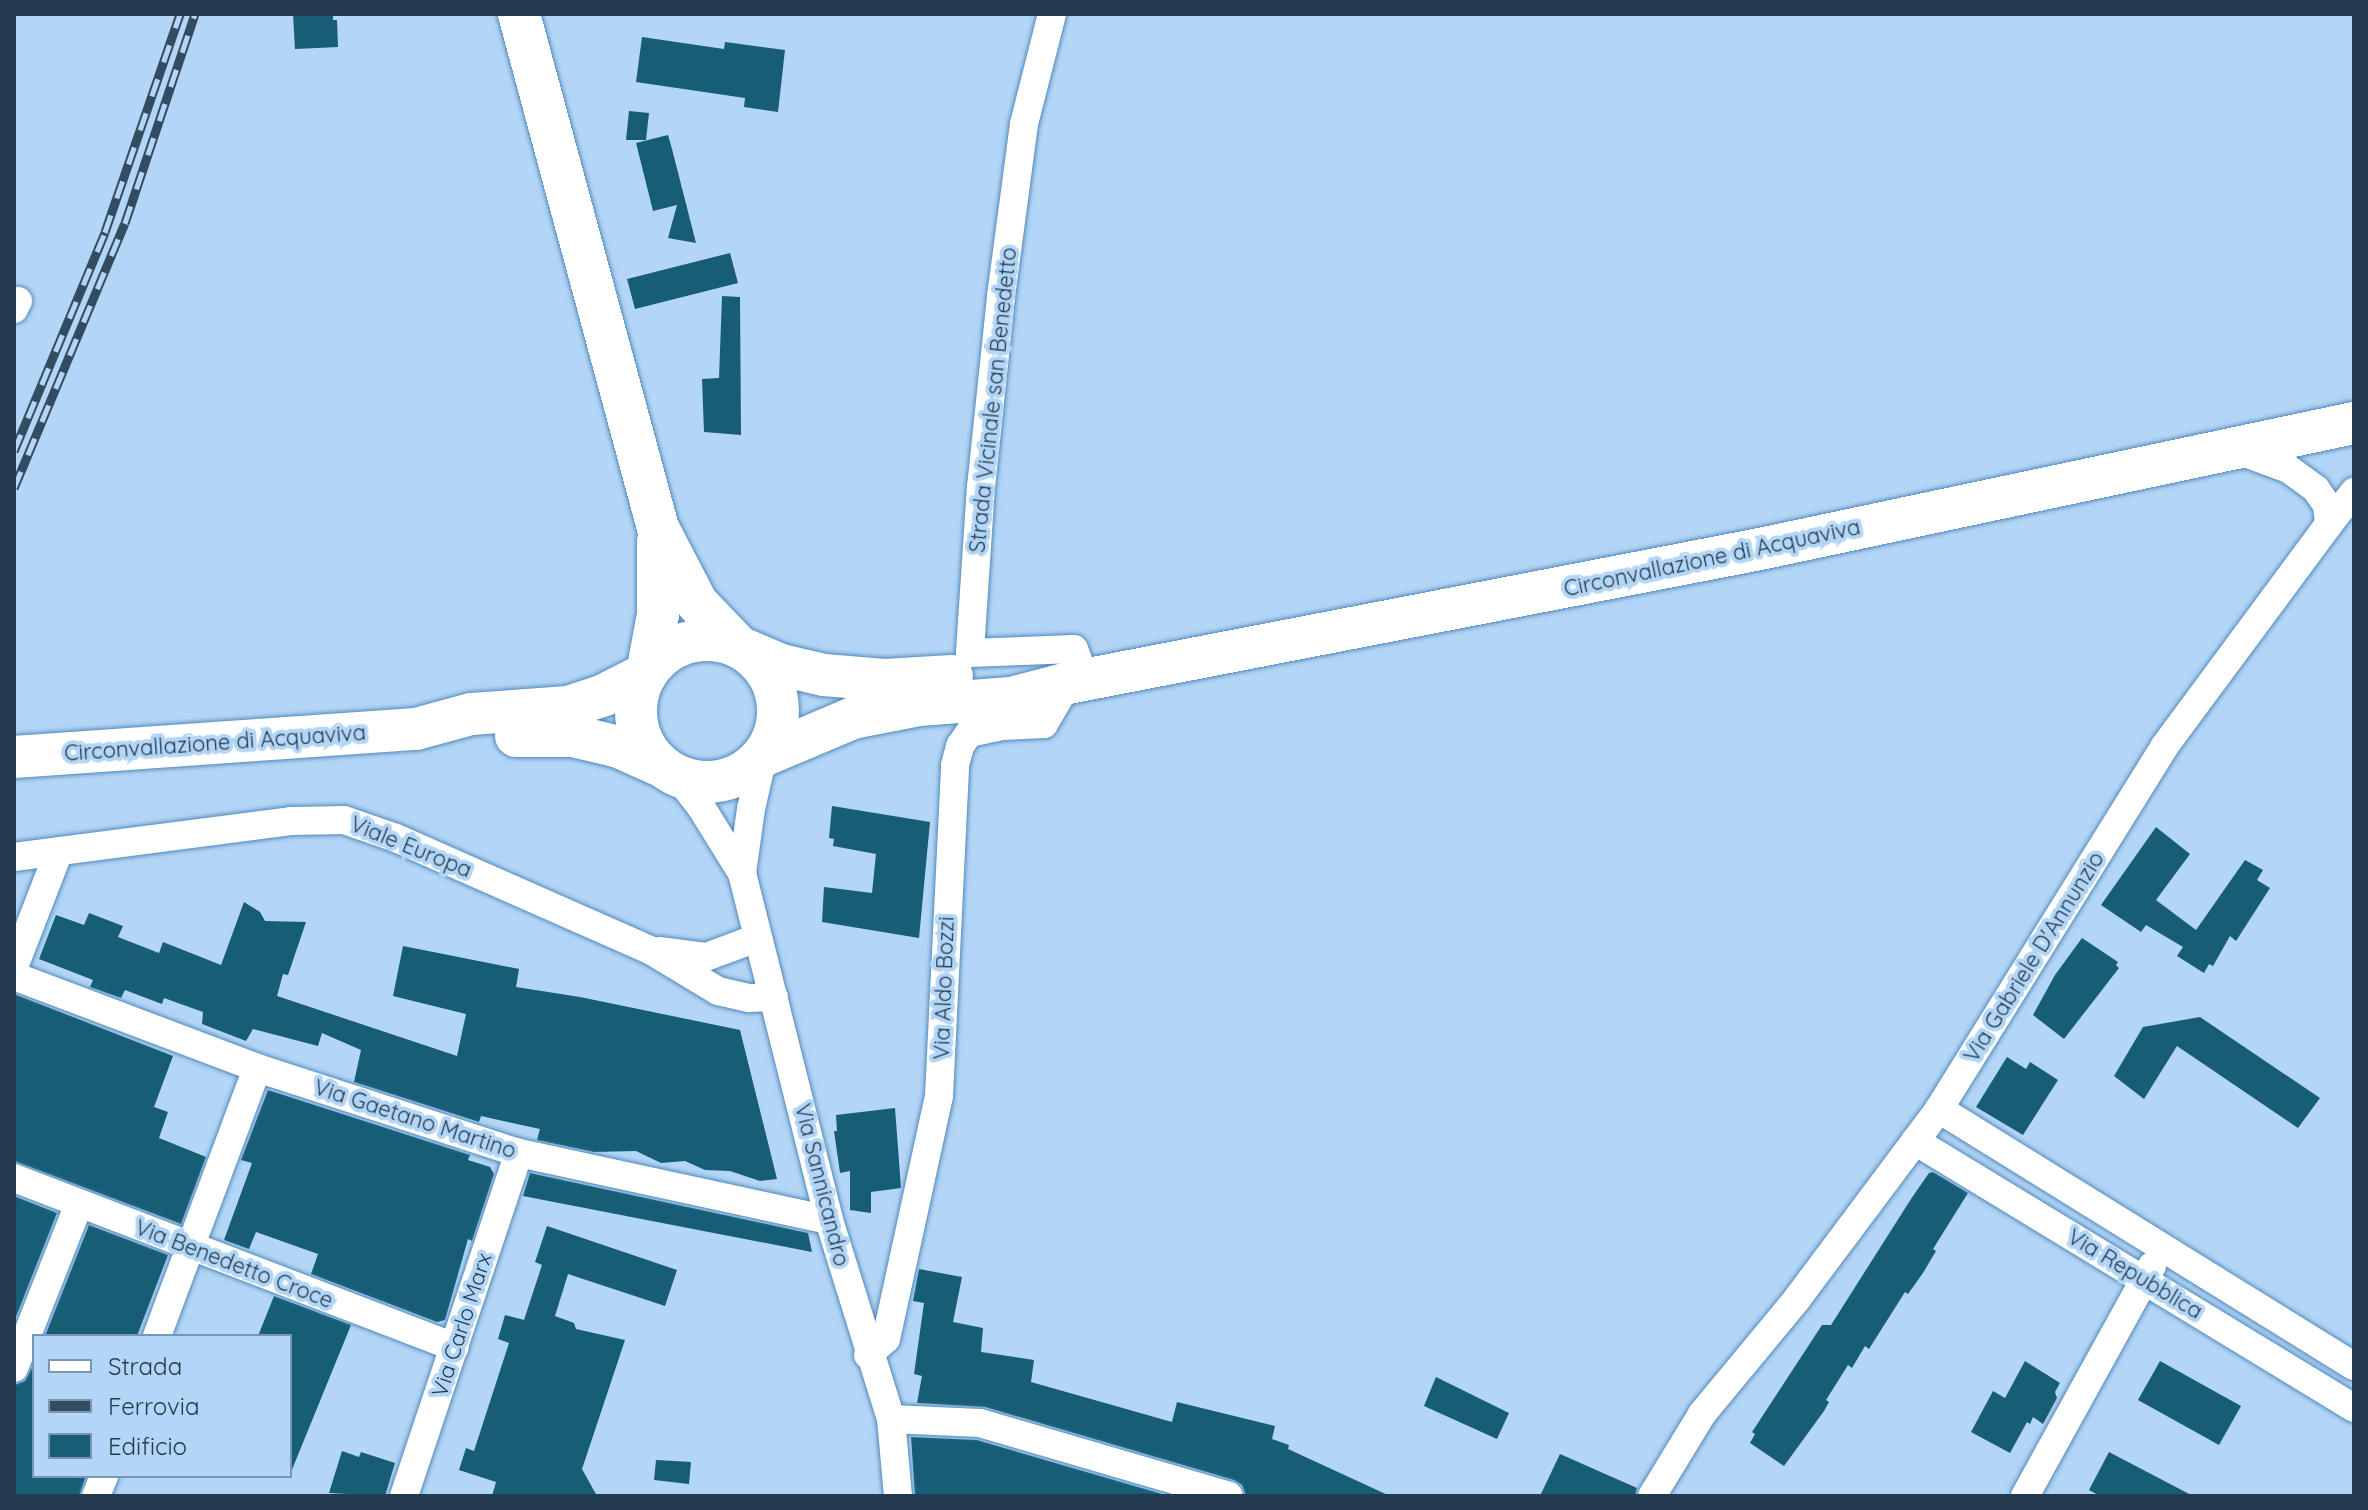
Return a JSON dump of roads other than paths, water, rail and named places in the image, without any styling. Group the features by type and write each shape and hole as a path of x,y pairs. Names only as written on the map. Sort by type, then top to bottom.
{"main road":[{"path":"416,729 468,739 573,736 619,747 699,782 723,781 745,772 763,756 774,737 779,717 777,696 769,676 697,603 658,528 519,14"},
{"name":"Circonvallazione di Acquaviva","path":"763,756 853,718 919,705 1011,698 1076,682 1744,553 2229,447 2354,423"},
{"path":"647,673 658,614 658,528"},
{"path":"668,770 647,750 636,711 638,691 647,673 661,657 688,643 719,641 781,665 824,675 885,680 1007,672 1076,682"},
{"path":"416,729 471,714 568,707 604,695 647,673"},
{"name":"Circonvallazione di Acquaviva","path":"14,757 416,729"}],"street":[{"name":"Strada Vicinale san Benedetto","path":"1052,14 1024,124 1005,266 981,486 970,653 1074,649 1076,682"},
{"path":"2229,447 2288,469 2316,489 2327,505 2329,524"},
{"name":"Via Gabriele D'Annunzio","path":"1652,1496 1702,1414 1797,1299 1939,1109 2164,747 2354,492"},
{"name":"Via Aldo Bozzi","path":"868,1355 886,1339 939,1096 955,765 960,746 969,733 1003,726 1044,724 1076,682"},
{"path":"742,873 763,756"},
{"path":"668,770 701,807 742,873"},
{"name":"Viale Europa","path":"14,857 291,821 344,820 396,838 650,950 718,991 749,998 774,997"},
{"path":"14,967 59,851"},
{"name":"Via Sannicandro","path":"742,873 829,1220 868,1355 891,1419 898,1496"},
{"name":"Viale Europa","path":"650,950 706,957 757,938"},
{"name":"Via Gaetano Martino","path":"14,976 257,1068 519,1153 829,1220"},
{"path":"158,1334 257,1068"},
{"name":"Via Repubblica","path":"1939,1109 2354,1366"},
{"name":"Via Repubblica","path":"1915,1141 2354,1408"},
{"name":"Via Carlo Marx","path":"404,1496 519,1153"},
{"name":"Via Benedetto Croce","path":"14,1178 455,1347"},
{"path":"14,1368 79,1204"},
{"path":"2025,1496 2163,1248"},
{"path":"891,1419 980,1423 1229,1496"}],"railway":[{"path":"14,451 105,232 180,14"},
{"path":"14,488 125,223 195,14"}]}
